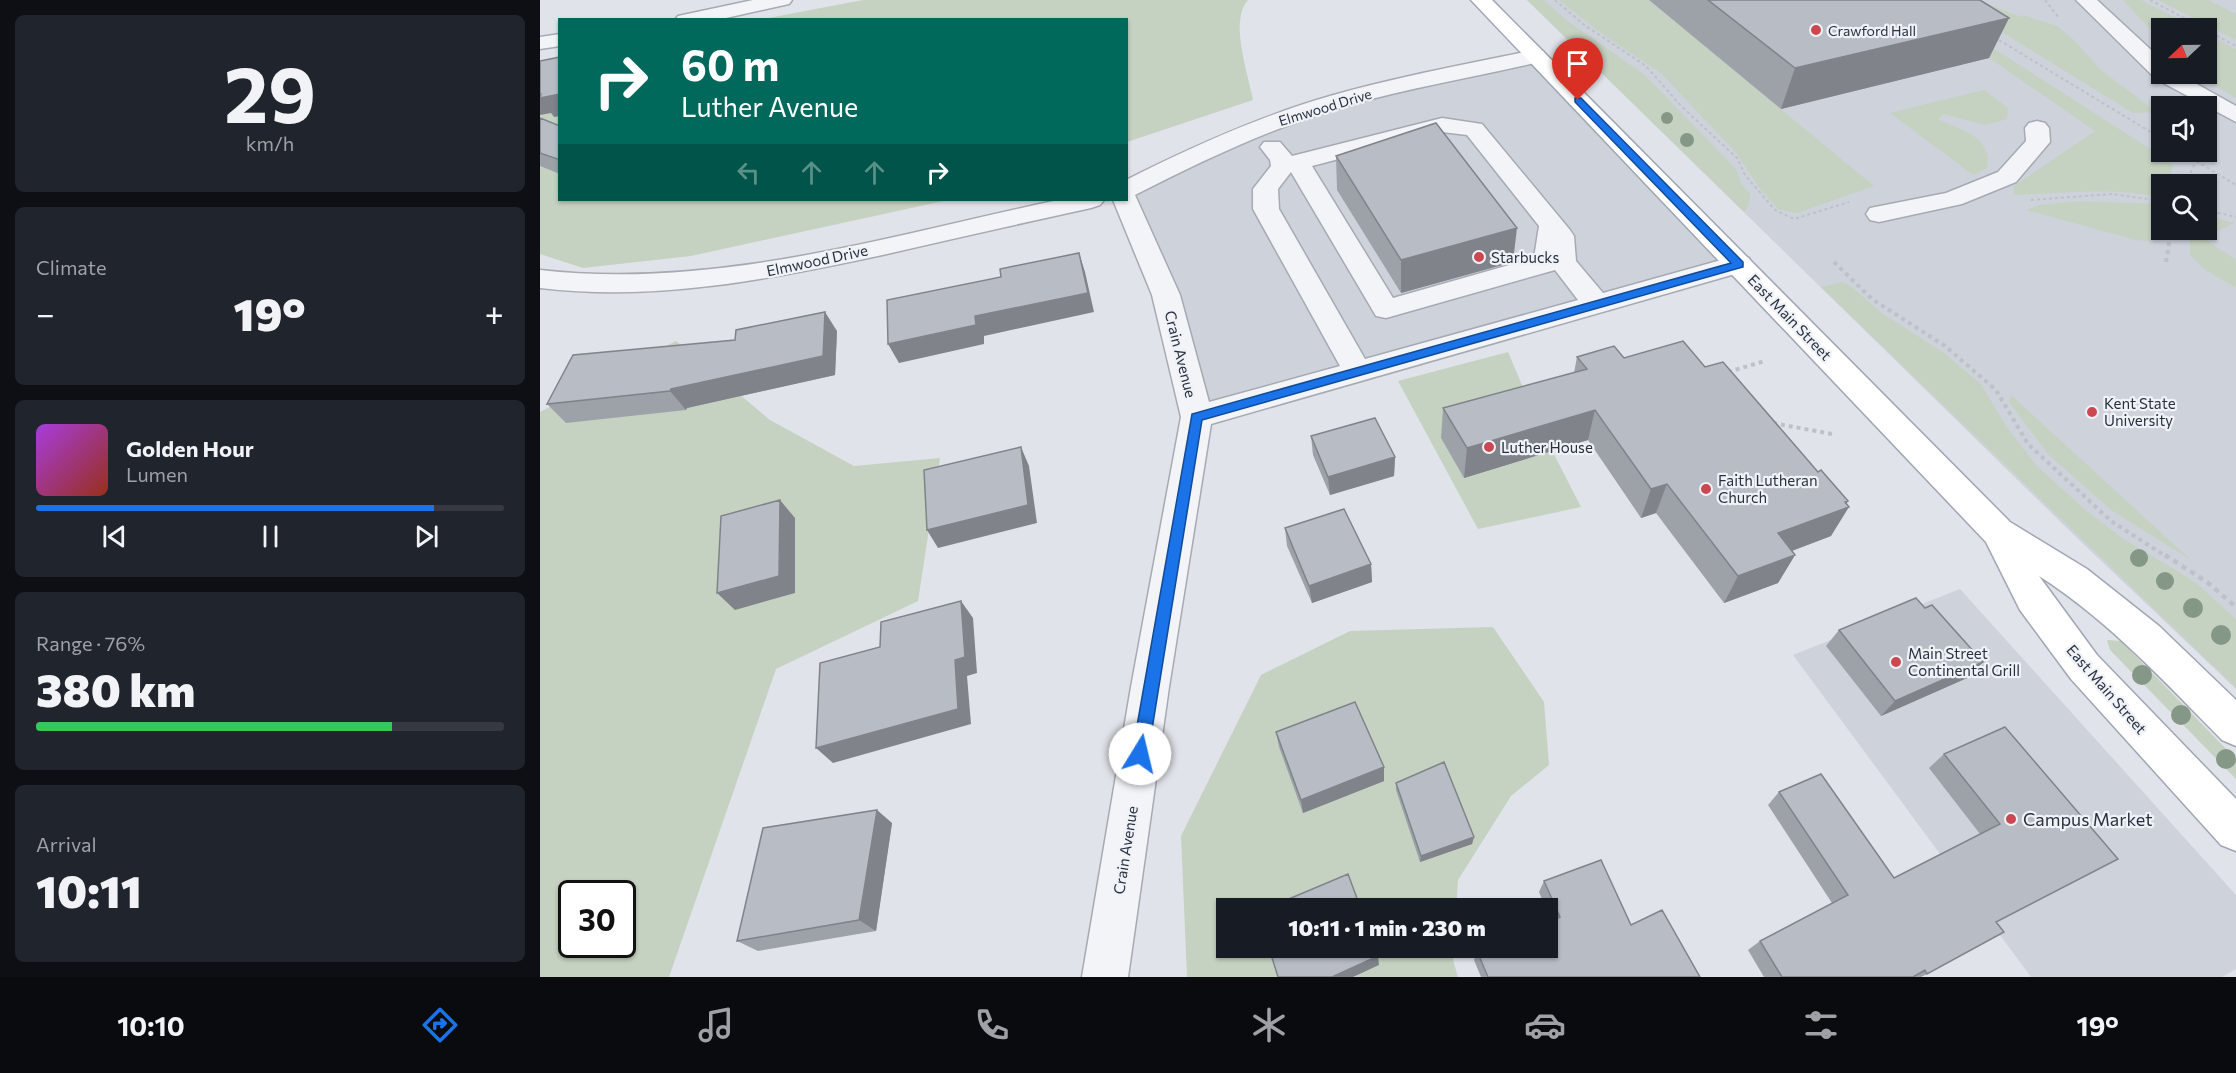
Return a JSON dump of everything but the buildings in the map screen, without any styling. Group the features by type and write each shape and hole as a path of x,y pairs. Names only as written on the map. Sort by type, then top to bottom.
{"main road":[{"name":"East Main Street","path":"1480,0 1998,532 2074,580 2146,638 2236,727"},
{"name":"East Main Street","path":"1998,532 2033,599 2084,667 2236,830"}],"street":[{"path":"695,18 782,0"},
{"path":"2086,0 2151,62"},
{"path":"540,43 558,40"},
{"name":"Elmwood Drive","path":"1128,189 1175,165 1258,129 1352,97 1535,57"},
{"path":"2182,84 2236,116"},
{"path":"1358,372 1266,209 1263,195 1267,184 1290,164 1442,124 1474,129 1561,236 1563,262 1597,305"},
{"path":"1879,214 1953,199 2007,177 2038,142 2037,128"},
{"path":"1258,129 1282,159 1290,164 1386,309 1509,276 1547,262 1552,225"},
{"name":"Elmwood Drive","path":"540,279 574,283 657,286 736,277 1086,201"},
{"name":"Crain Avenue","path":"1105,977 1150,687 1197,417 1166,295 1126,201"},
{"path":"1197,417 1739,264"}],"path":[{"path":"1555,0 1583,24 1646,66 1681,106 1737,158 1745,175 1775,210 1794,219 1854,201"},
{"path":"2150,0 2184,18"},
{"path":"1994,36 2151,132"},
{"path":"2217,36 2236,46"},
{"path":"2199,162 2236,185"},
{"path":"2031,200 2112,194 2151,199"},
{"path":"2217,213 2236,217"},
{"path":"2166,262 2169,240"},
{"path":"1834,262 1872,299 1945,346 1996,390 2028,444 2111,521 2207,582 2236,607"},
{"path":"1718,375 1765,361"},
{"path":"1764,419 1832,434"}],"shaded area":[{"name":"Kent State University","path":"1527,0 2236,0 2236,689 2075,536"},
{"path":"1535,56 1739,264 1197,417 1128,190 1311,109"},
{"path":"1960,589 2236,895 2236,969 2222,977 2031,977 1793,655"}],"green space":[{"path":"863,0 1248,0 1240,21 1240,34 1253,100 1128,142 1128,18 768,18"},
{"path":"1527,0 1544,0 1565,19 1645,75 1736,169 1742,185 1750,193 1749,205 1744,212"},
{"path":"1559,0 1649,0 1874,186 1797,213 1778,209 1760,189 1736,153 1662,74 1598,31"},
{"path":"1918,0 2151,149 2151,162 2170,162 2173,165 2171,174 2151,174 2151,195 2106,191 2014,195 2014,186 2095,131 1989,58"},
{"path":"1979,0 2020,17 2023,15 2057,26 2074,40 2101,70 2151,108 2151,112 2133,113 1953,2"},
{"path":"2123,0 2141,0 2176,18 2151,18 2151,30"},
{"path":"2158,0 2208,0 2236,14 2236,40 2217,30 2217,18 2193,18"},
{"path":"2217,39 2236,49 2236,98 2212,84 2217,84"},
{"path":"558,59 558,201 943,201 691,256 583,268 540,254 540,67"},
{"path":"1984,90 2008,108 2007,119 1985,125 1944,114 1938,119 1965,131 1980,141 1985,148 1988,157 1987,168 1973,175 1890,113"},
{"path":"2078,201 2151,204 2152,240 2149,241 2136,240 2027,210 2040,205"},
{"path":"2217,218 2234,223 2217,231"},
{"path":"2190,240 2206,240 2236,260 2236,288 2204,269 2190,255"},
{"path":"1842,282 1851,286 1883,314 1943,352 1981,384 2006,426 2036,465 2084,509 2122,538 2195,582 2236,619 2236,688 1821,287"},
{"path":"676,341 770,420 854,466 940,458 918,601 776,669 669,977 540,977 540,412"},
{"path":"1508,352 1538,423 1581,507 1478,529 1398,381"},
{"path":"2011,395 2191,560 2111,510 2048,454 2009,402"},
{"path":"1493,627 1544,702 1549,765 1511,796 1458,880 1457,898 1216,898 1216,958 1453,958 1458,977 1187,977 1181,836 1261,675 1350,631"},
{"path":"2107,640 2121,641 2236,759 2236,779 2110,650"}],"place":[{"name":"Crawford Hall","path":"1816,30"},
{"name":"Starbucks","path":"1479,257"},
{"name":"Kent State University","path":"2092,412"},
{"name":"Luther House","path":"1489,447"},
{"name":"Faith Lutheran Church","path":"1706,489"},
{"name":"Main Street Continental Grill","path":"1896,662"},
{"name":"Campus Market","path":"2011,819"}],"route":[{"path":"1140,754 1197,417 1739,264 1578,100"}]}
